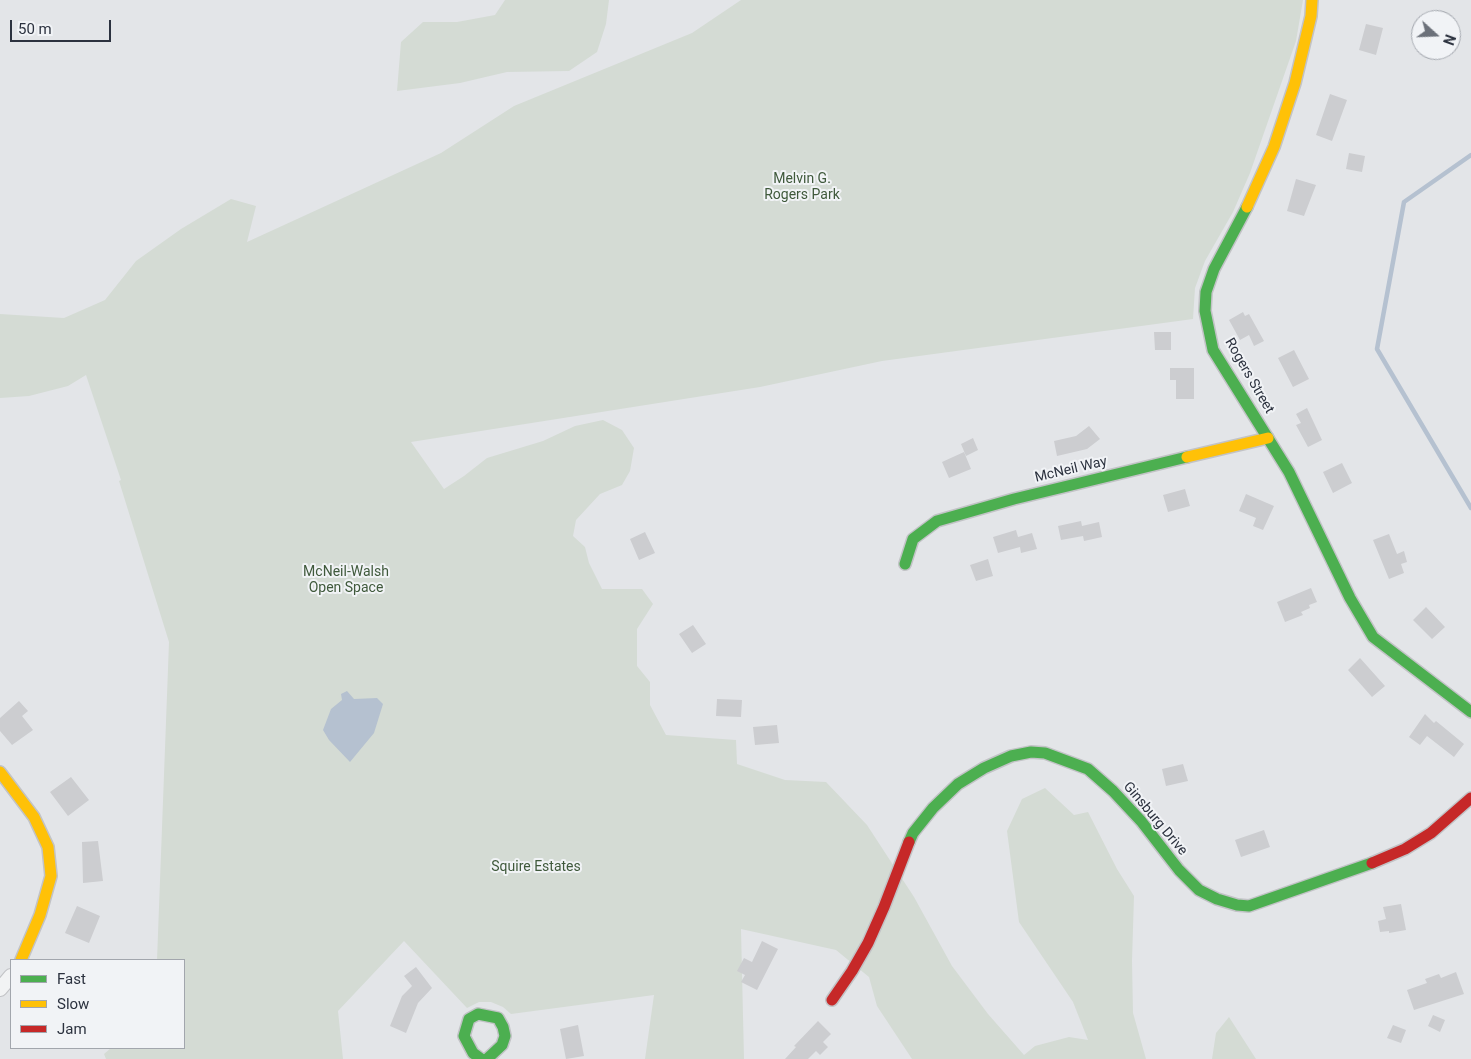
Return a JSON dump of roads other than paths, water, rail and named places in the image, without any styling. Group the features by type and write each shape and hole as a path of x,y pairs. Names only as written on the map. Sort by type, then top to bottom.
{"street":[{"name":"Rogers Street","path":"1312,0 1311,16 1295,83 1274,147 1238,226 1214,269 1206,292 1205,311 1213,350 1289,472 1350,598 1373,637 1471,712"},
{"name":"McNeil Way","path":"905,564 913,539 937,521 1014,499 1268,438"},
{"name":"Ginsburg Drive","path":"832,1000 868,943 913,833 933,808 958,784 984,768 1011,756 1031,752 1045,753 1088,769 1114,791 1179,870 1199,890 1237,906 1250,906 1275,898 1366,866 1405,849 1431,833 1471,798"},
{"path":"0,772 34,817 48,846 51,876 40,915 21,959"},
{"path":"0,989 10,977"},
{"path":"481,1059 473,1053 464,1036 470,1019 478,1014 490,1014 498,1018 503,1027 502,1045 487,1059"}],"water":[{"path":"347,691 354,699 377,698 383,704 374,733 350,762 329,740 323,730 331,709 342,700 341,694"}],"waterway":[{"path":"1471,155 1404,202 1377,349 1471,508"}],"park label":[{"name":"Melvin G. Rogers Park","path":"802,187"},
{"name":"McNeil-Walsh Open Space","path":"346,580"},
{"name":"Squire Estates","path":"536,867"}]}
